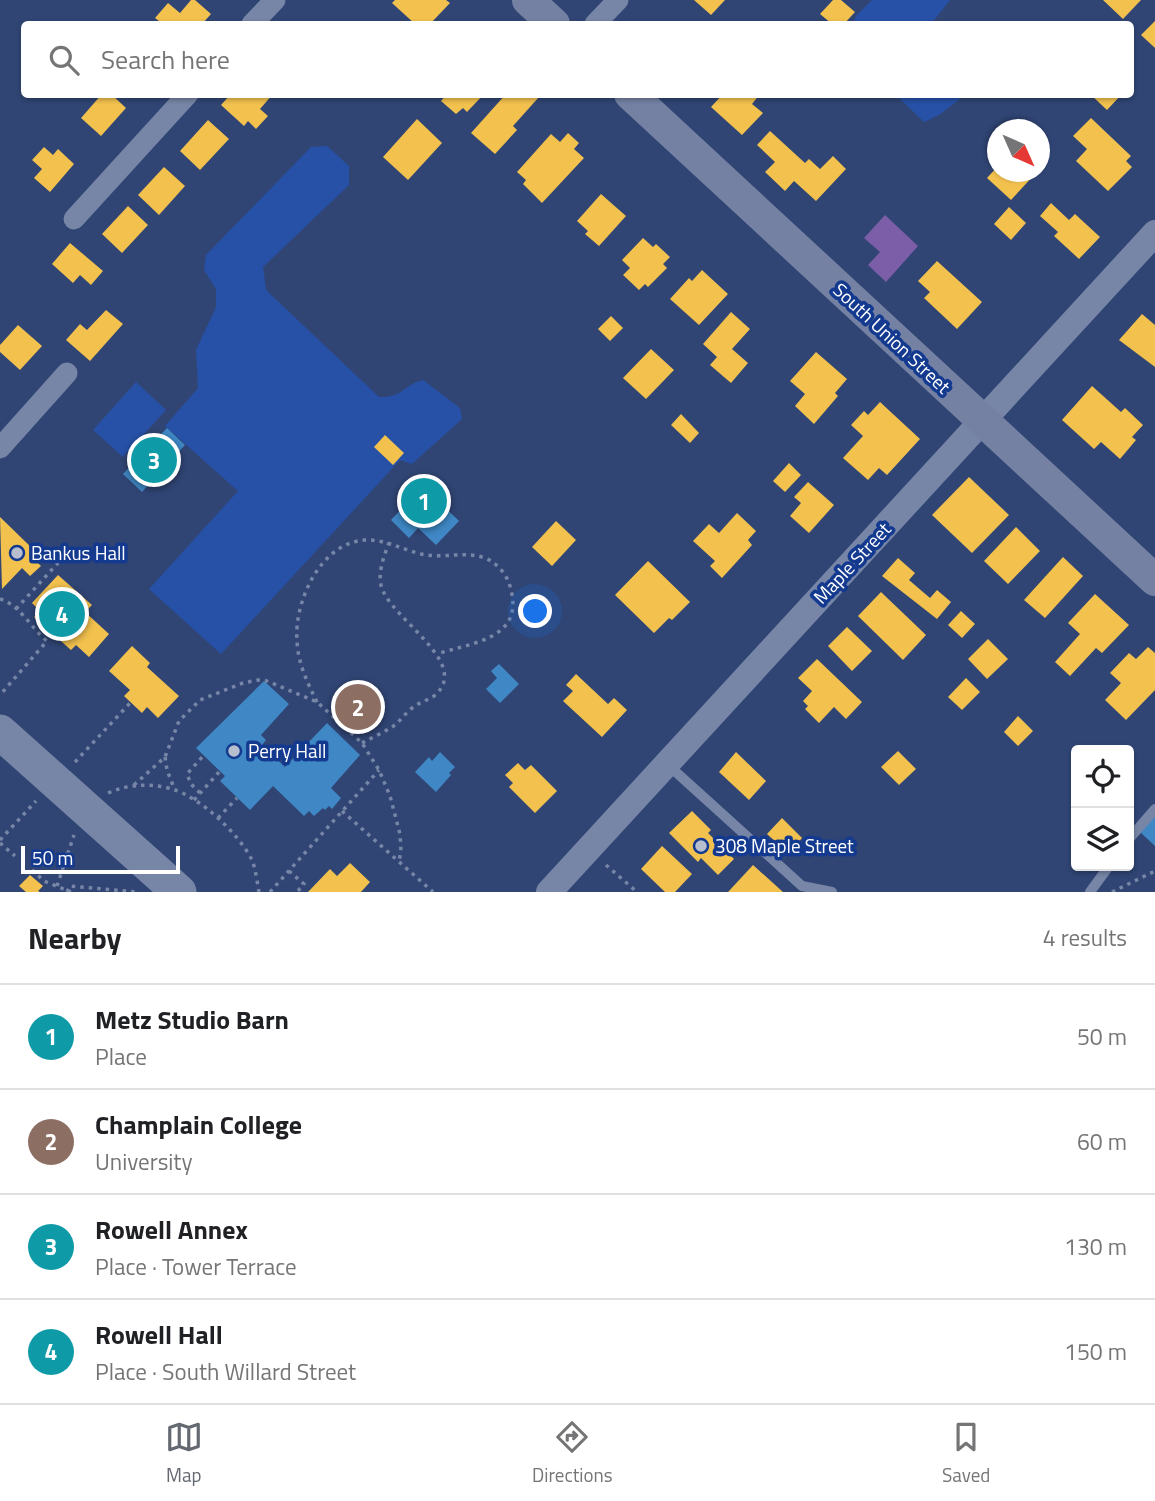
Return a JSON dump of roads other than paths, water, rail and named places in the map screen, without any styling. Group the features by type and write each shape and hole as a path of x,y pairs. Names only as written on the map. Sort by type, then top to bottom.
{"main road":[{"path":"528,0 551,21"},
{"name":"South Union Street","path":"634,98 1155,580"},
{"path":"0,732 179,892"}],"street":[{"path":"256,21 275,0"},
{"path":"598,21 618,0"},
{"path":"74,219 184,98"},
{"name":"Maple Street","path":"550,892 1155,233"},
{"path":"0,448 67,373"}],"lane":[{"path":"667,764 802,886 832,892"},
{"path":"1134,833 1155,809"},
{"path":"1090,892 1105,871"}],"place":[{"name":"Rowell Annex","path":"154,460"},
{"name":"Metz Studio Barn","path":"424,501"},
{"name":"Bankus Hall","path":"17,553"},
{"name":"Rowell Hall","path":"62,614"},
{"name":"Champlain College","path":"358,707"},
{"name":"Perry Hall","path":"234,751"},
{"name":"308 Maple Street","path":"701,846"}]}
